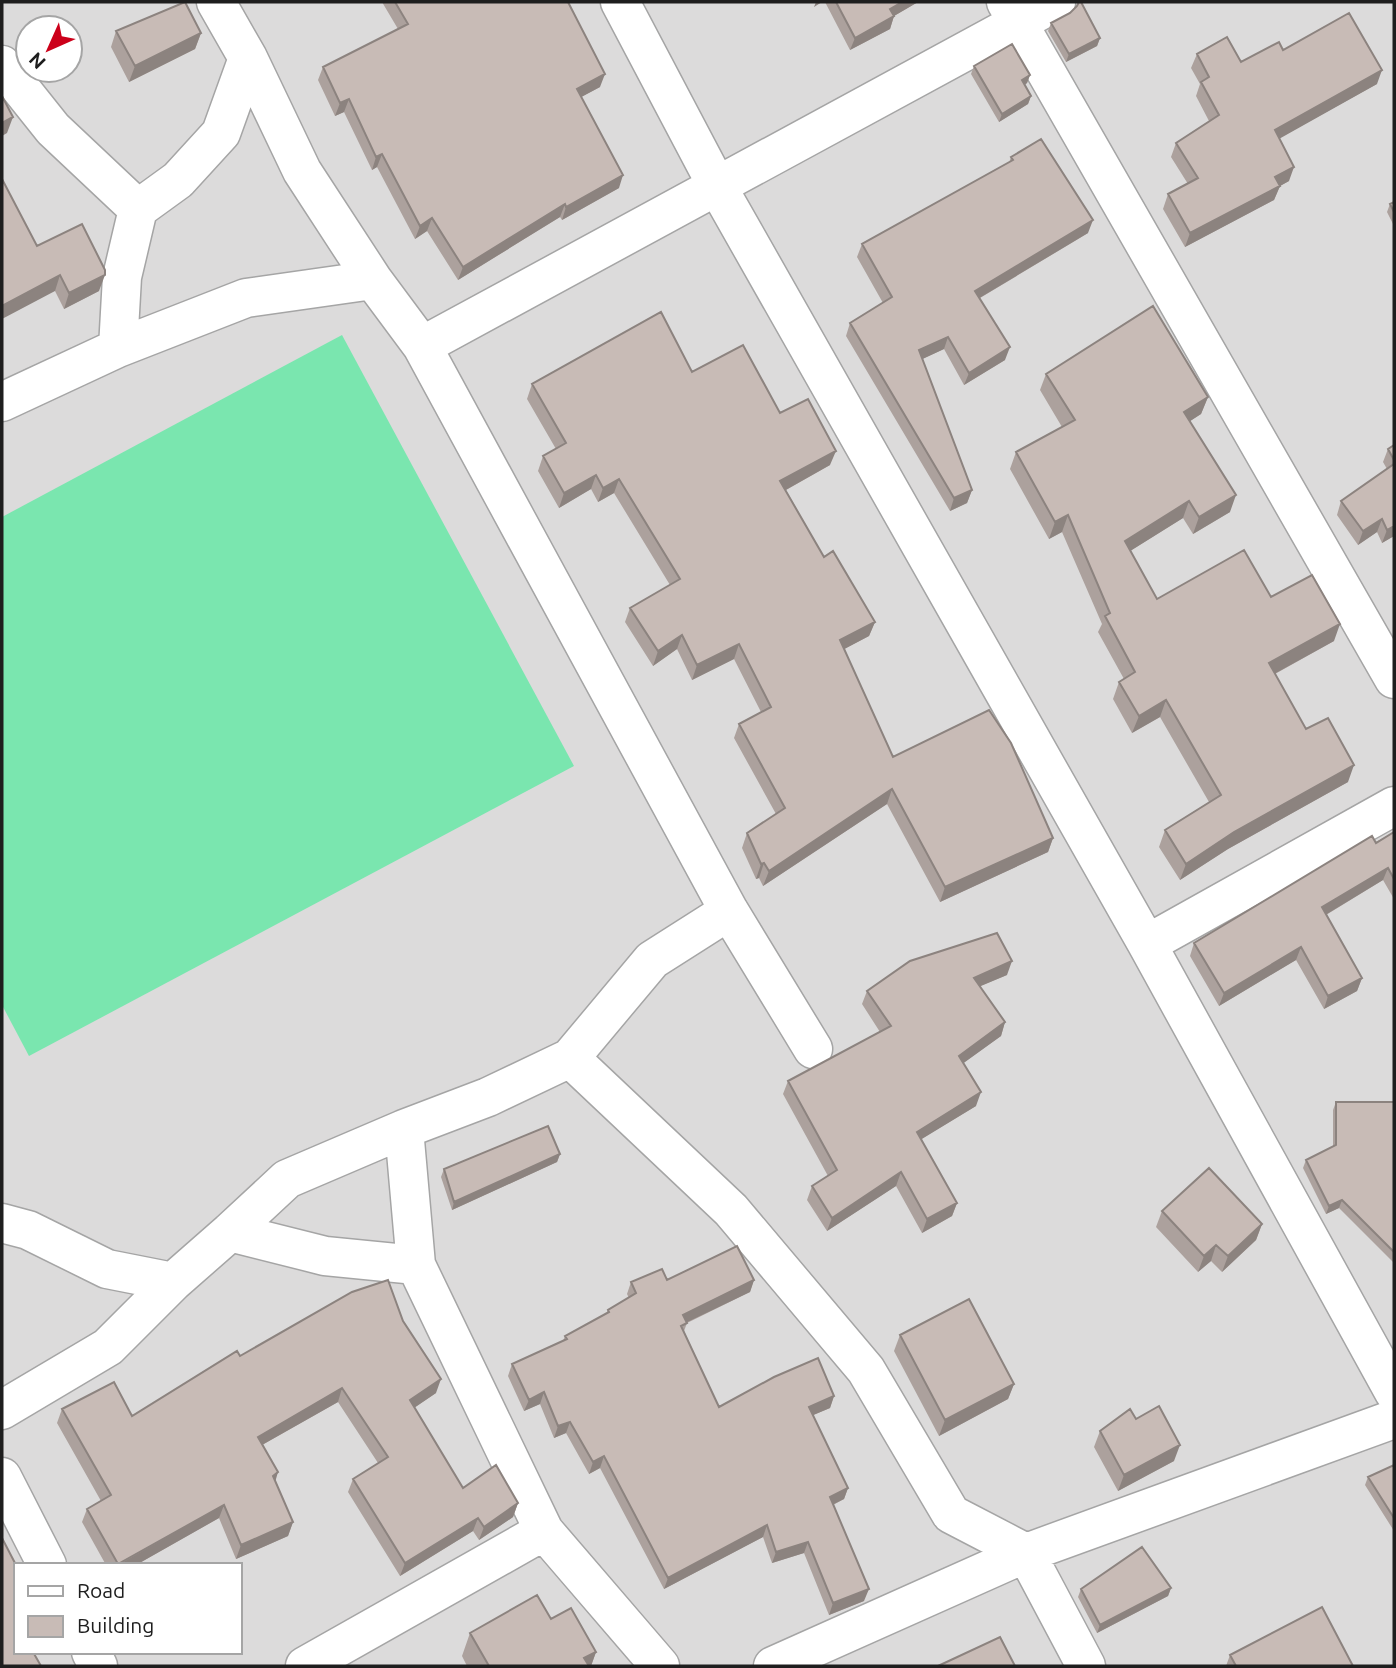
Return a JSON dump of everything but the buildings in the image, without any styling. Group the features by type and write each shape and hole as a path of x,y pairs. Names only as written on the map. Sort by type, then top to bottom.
{"street":[{"path":"216,2 248,58 302,172 373,280 422,346 729,911 813,1049"},
{"path":"620,2 717,186 1147,944 1394,1392"},
{"path":"422,346 717,186 1012,11 1056,2"},
{"path":"1012,11 1394,679"},
{"path":"118,348 122,277 138,209 178,180 221,133 248,58"},
{"path":"2,65 53,129 138,209"},
{"path":"2,402 118,348 246,298 373,280"},
{"path":"1147,944 1394,806"},
{"path":"2,1410 108,1348 173,1282 287,1179 404,1129 488,1097 570,1058 652,960 729,911"},
{"path":"570,1058 731,1210 857,1359 951,1514 1026,1553 1086,1666"},
{"path":"404,1129 416,1265 544,1531 660,1666"},
{"path":"2,1223 28,1230 107,1269 173,1282"},
{"path":"230,1232 326,1255 416,1265"},
{"path":"773,1666 1026,1553 1394,1419"},
{"path":"2,1477 46,1563"},
{"path":"305,1666 544,1531"}],"shaded area":[{"path":"2,2 1394,2 1394,1666 2,1666"}],"green space":[{"path":"342,335 574,766 29,1056 2,1005 2,517"}]}
